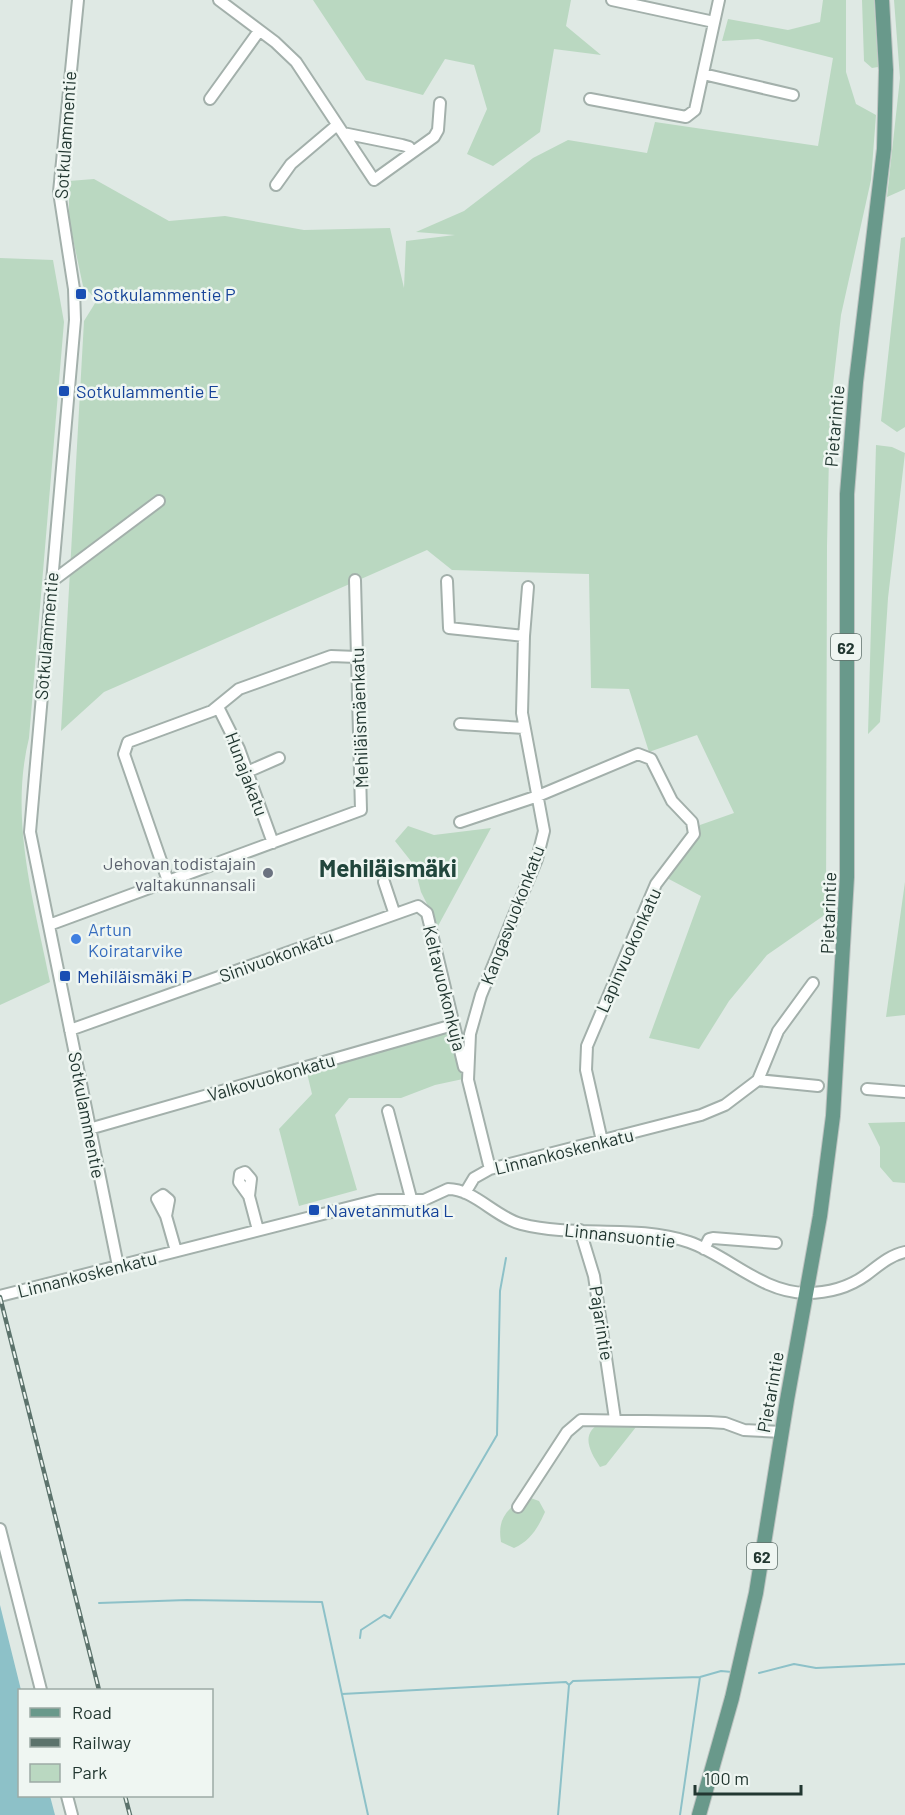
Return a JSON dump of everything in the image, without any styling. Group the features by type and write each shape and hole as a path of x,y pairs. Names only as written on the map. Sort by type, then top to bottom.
{"main road":[{"name":"Pietarintie","path":"699,1815 741,1661 757,1582 827,1166 842,998 848,877 847,494 856,382 884,149 886,70 882,0"}],"street":[{"name":"Sotkulammentie","path":"78,0 59,192 74,289 75,320 30,822 31,845 118,1266"},
{"path":"219,0 275,42 296,62 374,180 411,156 412,152 434,137 438,130 440,103"},
{"path":"612,0 714,22"},
{"path":"590,99 686,117 696,110 719,0"},
{"path":"210,99 259,31"},
{"path":"703,74 793,95"},
{"path":"340,129 409,147 412,152"},
{"path":"276,185 291,164 340,129"},
{"path":"51,582 159,501"},
{"name":"Mehiläismäenkatu","path":"49,926 361,810 355,580"},
{"path":"447,581 449,627 524,636"},
{"name":"Kangasvuokonkatu","path":"490,1169 468,1080 474,1016 537,860 544,831 524,728 522,705 528,587"},
{"path":"168,881 124,754 125,747 135,738 219,707 226,698 249,685 331,657 357,657"},
{"name":"Hunajakatu","path":"219,707 228,722 273,843"},
{"path":"459,724 524,728"},
{"name":"Lapinvuokonkatu","path":"538,796 606,766 638,754 646,755 651,759 672,801 688,816 694,828 687,844 656,884 587,1046 586,1070 602,1141"},
{"path":"247,772 279,758"},
{"path":"460,822 538,796"},
{"path":"384,882 394,912"},
{"name":"Keltavuokonkuja","path":"413,906 424,908 427,913 468,1080"},
{"name":"Sinivuokonkatu","path":"70,1030 413,906"},
{"path":"813,983 778,1031 758,1080 818,1086"},
{"name":"Valkovuokonkatu","path":"89,1129 453,1025"},
{"name":"Linnankoskenkatu","path":"0,1296 378,1200 400,1198 412,1202 424,1200 448,1189 465,1193 474,1178 490,1169 713,1110 758,1080"},
{"path":"867,1089 905,1092"},
{"path":"388,1111 412,1202"},
{"name":"Linnansuontie","path":"465,1193 499,1215 521,1224 660,1235 704,1249 778,1288 807,1293 844,1287 891,1257 905,1252"},
{"path":"249,1196 258,1230"},
{"path":"166,1216 176,1251"},
{"name":"Pajarintie","path":"580,1230 592,1267 615,1419"},
{"path":"704,1249 709,1239 713,1238 776,1243"},
{"path":"518,1507 575,1423 590,1418 718,1423 744,1430 782,1432"},
{"path":"0,1529 41,1689"},
{"path":"67,1797 72,1815"}],"green space":[{"path":"313,0 571,0 566,26 601,55 554,49 540,132 493,166 467,154 487,109 474,65 445,59 423,95 366,80"},
{"path":"823,0 846,0 846,72 856,104 876,115 871,180 841,315 830,411 827,546 826,914 767,955 729,1001 699,1049 649,1038 701,896 665,877 700,825 734,813 697,735 649,752 629,689 591,688 589,574 452,570 427,550 104,692 61,731 84,321 97,300 83,286 69,220 69,181 94,179 169,221 225,216 304,230 390,228 404,288 406,241 455,235 416,232 464,211 533,158 568,140 647,153 655,122 818,146 833,58 758,39 722,41 728,19 788,30 820,22"},
{"path":"862,0 874,0 878,67 872,68 864,61"},
{"path":"894,0 905,0 905,189 887,197 900,78"},
{"path":"905,237 905,427 897,432 881,421 901,238"},
{"path":"0,258 53,260 64,322 22,799 26,860 50,982 0,1005"},
{"path":"876,445 892,447 905,453 888,598 880,722 868,734"},
{"path":"408,826 434,835 491,828 438,926 421,892 414,865 395,841"},
{"path":"905,882 905,1015 886,1017"},
{"path":"449,1031 463,1079 435,1085 401,1098 349,1098 335,1115 357,1190 299,1206 279,1129 312,1094 307,1073"},
{"path":"905,1122 905,1183 893,1182 880,1167 880,1147 868,1123"},
{"path":"604,1421 635,1421 636,1427 606,1465 600,1467 592,1454 588,1441 596,1425"},
{"path":"525,1496 539,1501 545,1512 533,1533 525,1542 514,1548 501,1542 502,1521 508,1510"}],"water":[{"path":"0,1605 21,1689 18,1689 18,1797 50,1797 55,1815 0,1815"}],"waterway":[{"path":"360,1638 361,1630 384,1615 390,1618 497,1435 500,1291 506,1258"},
{"path":"99,1603 187,1600 322,1602 368,1815"},
{"path":"759,1673 794,1664 816,1668 905,1664"},
{"path":"569,1685 573,1681 700,1677 721,1671 732,1672"},
{"path":"680,1815 700,1677"},
{"path":"342,1694 566,1682 569,1685 558,1815"}],"railway":[{"path":"0,1297 99,1689"},
{"path":"125,1797 130,1815"}],"place":[{"name":"Sotkulammentie P","path":"81,294"},
{"name":"Sotkulammentie E","path":"64,391"},
{"name":"Jehovan todistajain valtakunnansali","path":"268,873"},
{"name":"Artun Koiratarvike","path":"76,939"},
{"name":"Mehiläismäki P","path":"65,976"},
{"name":"Navetanmutka L","path":"314,1210"}],"district":[{"name":"Mehiläismäki","path":"388,867"}]}
